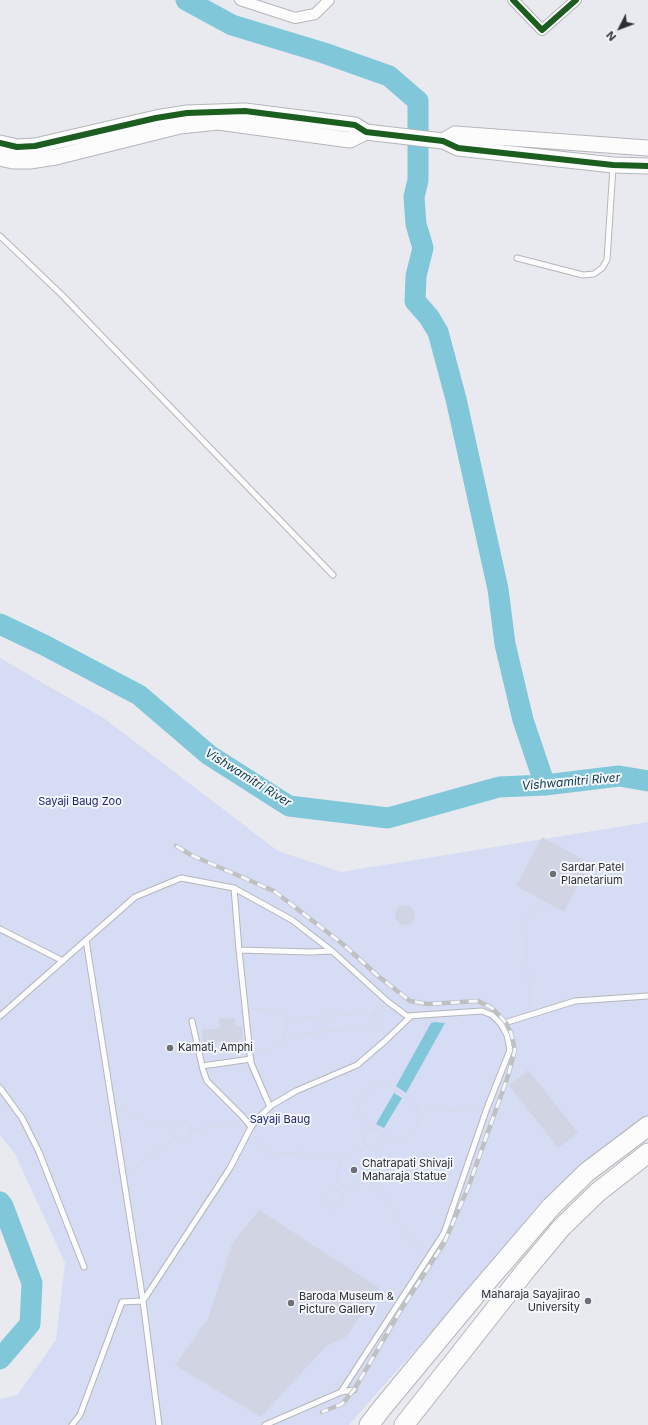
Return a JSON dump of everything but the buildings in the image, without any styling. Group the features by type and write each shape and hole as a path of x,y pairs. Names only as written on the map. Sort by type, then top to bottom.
{"highway":[{"path":"370,1425 382,1408 468,1304 551,1207 587,1172 648,1126"},
{"path":"404,1425 561,1228 598,1192 648,1153"}],"street":[{"path":"240,0 295,18 315,14 329,0"},
{"path":"513,0 542,30 576,0"},
{"path":"0,143 17,147 35,146 156,118 187,113 245,111 355,125 366,132 443,141 458,148 613,165 648,166"},
{"path":"0,158 13,161 26,161 56,158 180,126 218,122 350,140 366,132"},
{"path":"109,128 111,144"},
{"path":"443,141 455,134 648,148"},
{"path":"26,146 26,161"}],"lane":[{"path":"518,258 584,275 594,274 602,268 606,260 613,165"},
{"path":"0,236 62,295 333,575"},
{"path":"0,1016 135,896 181,878 234,888 292,920 332,951 387,1001 407,1016 482,1011 492,1015 501,1024 507,1035 510,1050 487,1108 444,1234 342,1392"},
{"path":"234,888 251,1063 262,1092 270,1107"},
{"path":"0,929 63,961"},
{"path":"86,940 143,1301 159,1425"},
{"path":"239,950 311,952 332,951"},
{"path":"501,1024 575,1001 648,996"},
{"path":"143,1301 230,1168 249,1127 270,1107 296,1091 357,1065 411,1016"},
{"path":"192,1021 202,1066 207,1081 243,1117 249,1127"},
{"path":"202,1066 251,1059"},
{"path":"0,1088 22,1118 39,1152 84,1267"},
{"path":"72,1425 80,1415 122,1302 143,1301"},
{"path":"265,1425 342,1392 354,1390"}],"path":[{"path":"530,1015 525,923 542,900"},
{"path":"387,1001 375,1013 375,1020 379,1027 390,1036"},
{"path":"245,1010 262,1009 274,1011 286,1019 375,1013"},
{"path":"250,1050 270,1049 280,1045 287,1030 286,1019"},
{"path":"285,1035 379,1027"},
{"path":"414,1104 419,1117 418,1126 407,1138 388,1136 365,1121 359,1112 359,1100 362,1094 369,1088 376,1085 386,1085 400,1092 414,1104 445,1111 487,1108"},
{"path":"112,1106 173,1131"},
{"path":"183,1122 188,1124 191,1130 190,1136 185,1140 179,1140 175,1137 173,1131 175,1126 183,1122"},
{"path":"191,1130 249,1127 268,1153 276,1154 302,1152 342,1160"},
{"path":"372,1129 378,1130 382,1135 382,1141 378,1146 372,1148 369,1147 365,1142 365,1134 372,1129"},
{"path":"124,1177 175,1137"},
{"path":"366,1151 369,1147"},
{"path":"360,1149 366,1151 372,1164 367,1177 354,1188 343,1187 337,1180 336,1173 342,1160 353,1150 360,1149"},
{"path":"367,1177 392,1206 404,1237 431,1254"},
{"path":"340,1192 343,1187"},
{"path":"332,1190 340,1192 343,1197 341,1205 336,1208 330,1207 325,1199 327,1194 332,1190"}],"green space":[{"name":"Sayaji Baug","path":"0,658 105,719 278,851 341,872 648,822 648,1116 634,1129 582,1165 349,1425 0,1425 0,1399 17,1395 56,1340 65,1263 15,1154 0,1135"}],"water":[{"path":"431,1023 445,1023 406,1093 396,1086"},
{"path":"394,1093 402,1098 384,1128 376,1124"}],"waterway":[{"path":"186,0 232,25 324,53 389,76 418,101 418,180 414,197 416,224 423,248 416,276 415,301 429,317 438,332 456,399 498,589 505,644 523,720 545,785"},
{"name":"Vishwamitri River","path":"0,624 44,645 139,695 209,755 289,806 388,818 499,787 545,785 619,776 648,781"},
{"name":"Vishwamitri River","path":"0,1202 3,1206 32,1283 30,1324 0,1359"}],"railway":[{"path":"176,846 191,855 274,891 344,945 378,976 410,1001 428,1004 478,1001 492,1008 506,1023 511,1033 515,1050 508,1076 468,1188 444,1243 399,1313 354,1390 342,1404 322,1412"}],"cycle path":[{"path":"513,0 542,30 576,0"},
{"path":"0,143 17,147 35,146 156,118 187,113 245,111 355,125 366,132 443,141 458,148 613,165 648,166"}],"place":[{"name":"Sardar Patel Planetarium","path":"553,874"},
{"name":"Kamati, Amphi","path":"170,1048"},
{"name":"Chatrapati Shivaji Maharaja Statue","path":"354,1170"},
{"name":"Maharaja Sayajirao University","path":"588,1301"},
{"name":"Baroda Museum & Picture Gallery","path":"291,1303"}],"park label":[{"name":"Sayaji Baug Zoo","path":"80,802"}]}
